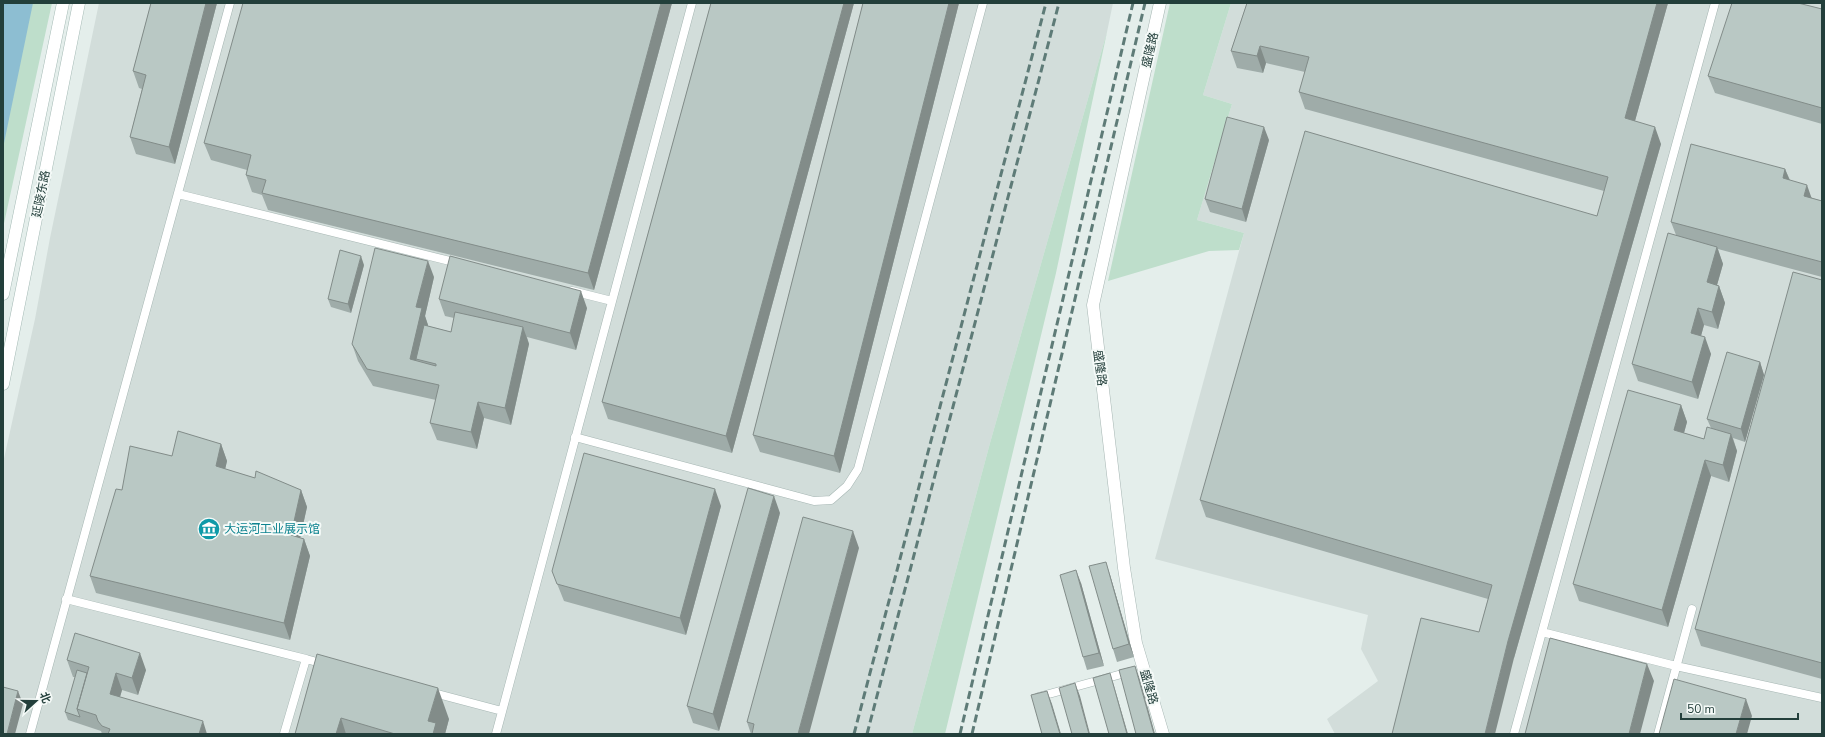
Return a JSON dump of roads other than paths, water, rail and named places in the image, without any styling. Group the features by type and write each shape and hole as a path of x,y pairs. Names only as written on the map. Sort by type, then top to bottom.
{"street":[{"name":"延陵东路","path":"3,294 63,3"},
{"name":"延陵东路","path":"3,384 80,3"},
{"name":"盛隆路","path":"1160,3 1093,305 1124,568 1136,643 1162,734"}],"lane":[{"path":"30,734 230,3"},
{"path":"496,734 692,3"},
{"path":"575,437 814,501 831,500 847,486 858,469 984,3"},
{"path":"1514,734 1715,3"},
{"path":"178,194 467,265"},
{"path":"566,290 612,301"},
{"path":"66,599 336,667"},
{"path":"1658,734 1692,609"},
{"path":"1542,632 1676,666 1822,698"},
{"path":"284,734 306,659"},
{"path":"1033,698 1143,668"},
{"path":"419,689 502,711"}],"water":[{"path":"3,3 33,3 3,148"}],"railway":[{"path":"854,734 1046,3"},
{"path":"867,734 1059,3"},
{"path":"960,734 1133,3"},
{"path":"972,734 1145,3"}],"place":[{"name":"大运河工业展示馆","path":"209,529"}]}
